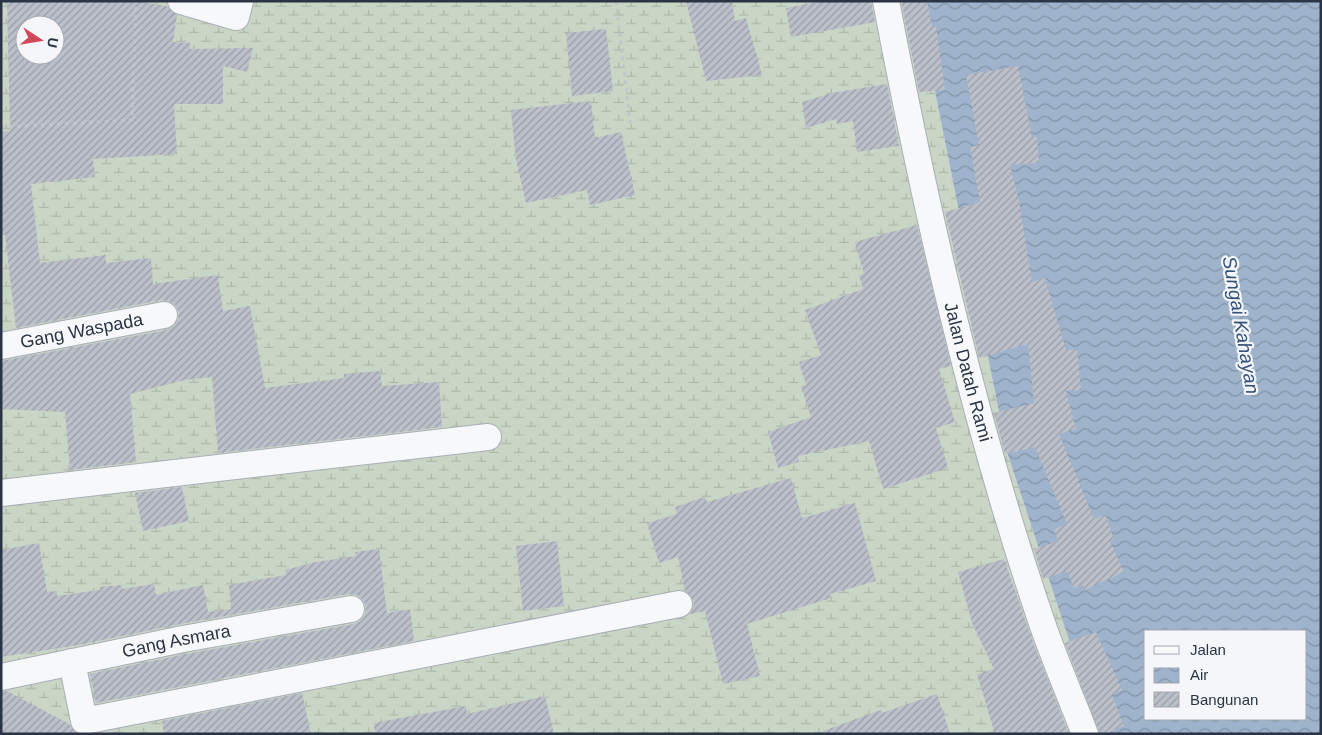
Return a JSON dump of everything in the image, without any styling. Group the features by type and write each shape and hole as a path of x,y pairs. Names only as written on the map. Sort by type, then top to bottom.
{"lane":[{"path":"180,1 236,17 240,1"},
{"name":"Jalan Datah Rami","path":"886,1 908,115 952,312 990,454 1042,624 1085,734"},
{"name":"Gang Waspada","path":"1,346 164,315"},
{"path":"1,493 488,437"},
{"path":"72,662 84,721 680,604"},
{"name":"Gang Asmara","path":"1,677 183,639 351,609"}],"path":[{"path":"1,127 132,120 136,1"},
{"path":"616,1 630,123"}],"green space":[{"path":"1,1 917,1 1007,452 1100,734 1,734"}],"water":[{"name":"Sungai Kahayan","path":"917,1 1321,1 1321,734 1100,734 1007,452"}],"building":[{"path":"7,1 136,1 167,6 177,15 173,42 190,43 190,49 253,48 247,72 223,66 223,104 174,104 177,154 93,159 95,177 31,184 40,263 106,255 106,263 151,258 153,284 218,275 223,311 250,306 265,388 344,378 344,374 380,371 382,386 439,382 442,427 218,453 212,377 185,380 130,394 136,462 70,470 65,412 1,409 1,361 167,330 174,326 179,313 175,305 161,300 16,328 5,235 1,235 1,132 10,131"},
{"path":"686,1 732,1 735,21 746,18 762,75 706,81"},
{"path":"823,1 871,1 875,22 791,37 786,8"},
{"path":"901,1 927,1 932,27 936,26 945,90 919,92"},
{"path":"606,29 613,91 572,96 566,33"},
{"path":"1018,66 1032,137 1037,137 1039,163 1010,165 1019,201 1032,282 1045,278 1066,350 1077,349 1081,390 1066,391 1076,429 1059,434 1094,519 1105,515 1114,539 1110,541 1124,572 1085,590 1083,585 1073,588 1068,571 1043,579 1034,549 1058,541 1054,529 1067,524 1035,447 1005,454 994,413 1034,403 1028,344 979,358 945,212 980,202 970,147 979,145 966,75"},
{"path":"887,84 899,146 857,152 853,121 837,124 836,119 806,128 802,102 832,93"},
{"path":"591,101 595,138 621,132 635,195 590,205 587,190 526,203 516,160 511,110"},
{"path":"917,225 951,366 939,369 955,422 936,428 948,468 883,489 869,441 798,456 799,462 778,468 768,432 811,417 801,386 806,385 799,362 821,355 805,310 863,289 859,275 864,274 855,242"},
{"path":"791,478 802,518 855,503 876,581 830,594 831,598 747,624 760,676 723,684 705,611 690,614 694,601 685,591 678,557 659,563 647,523 677,514 675,507 705,497 707,502"},
{"path":"182,487 189,521 143,531 135,493"},
{"path":"557,541 564,606 523,611 516,546"},
{"path":"39,543 47,592 57,591 57,596 100,590 100,587 121,585 122,589 154,584 156,595 203,585 208,612 231,609 229,585 286,575 285,570 316,562 356,556 355,552 379,549 387,613 410,609 414,641 96,703 90,674 186,654 354,624 365,615 366,606 357,595 348,594 180,624 79,645 1,657 1,550"},
{"path":"1004,559 1033,642 1069,734 995,734 977,674 994,669 972,623 958,572"},
{"path":"1096,632 1122,690 1112,695 1124,726 1105,734 1100,734 1065,643"},
{"path":"7,691 69,724 77,734 1,734 1,692"},
{"path":"302,693 311,734 164,734 162,721"},
{"path":"937,694 950,734 823,734 823,731 881,710 882,713"},
{"path":"545,696 554,734 375,734 374,723 466,706 467,714"}]}
